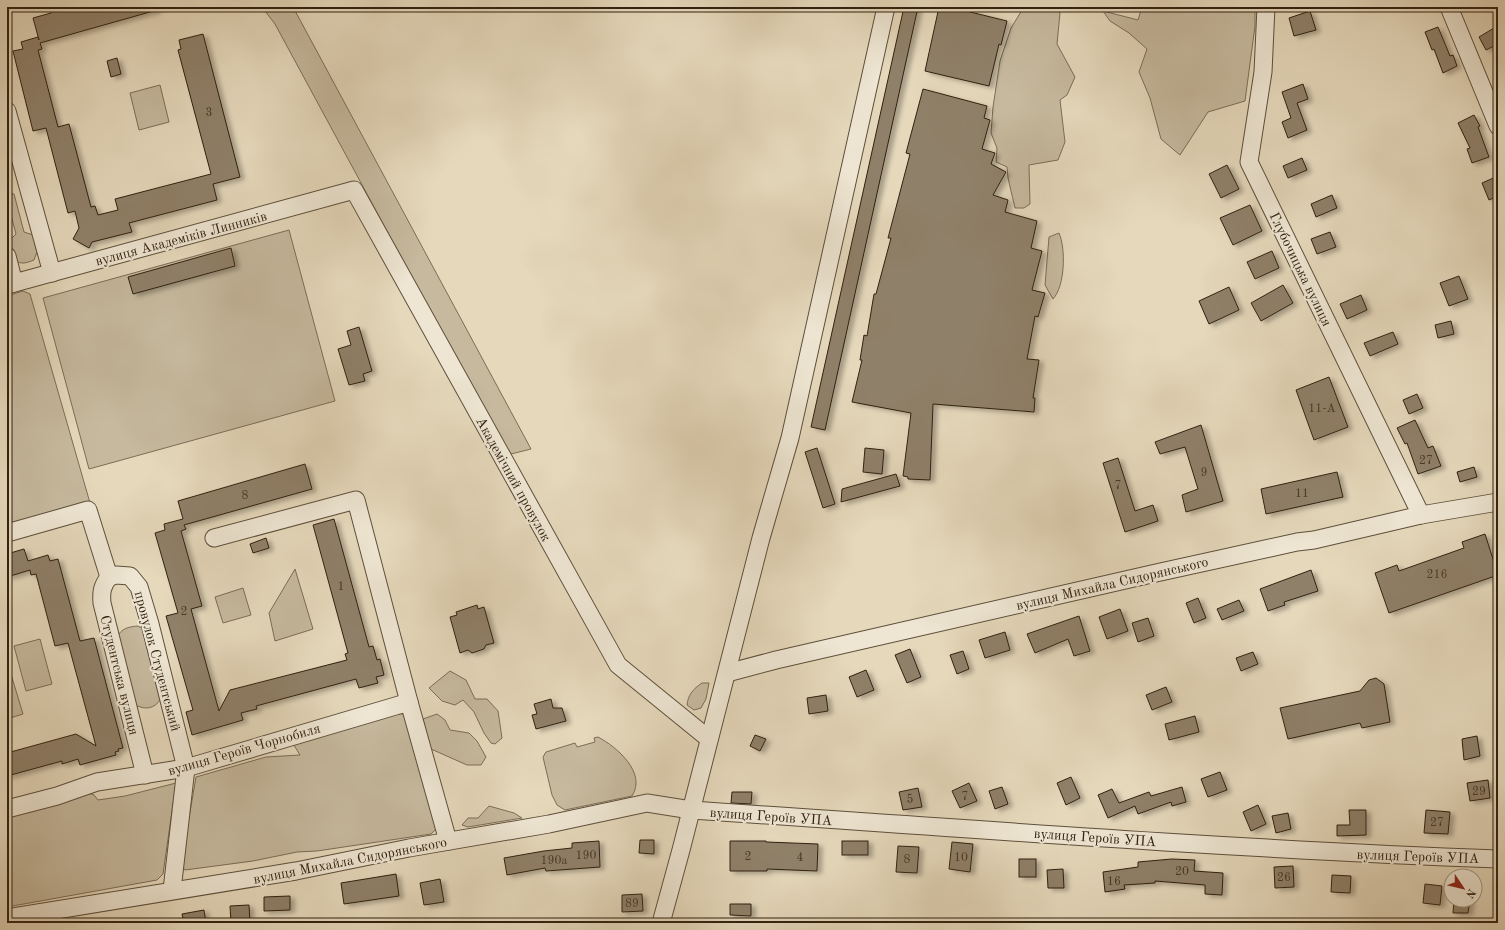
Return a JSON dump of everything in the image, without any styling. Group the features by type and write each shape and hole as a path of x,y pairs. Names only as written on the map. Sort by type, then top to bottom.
{"street":[{"path":"661,923 761,538 790,438 886,7"},
{"name":"Глубочицька вулиця","path":"1266,7 1263,72 1249,162 1422,515"},
{"path":"1449,7 1498,126"},
{"path":"7,111 52,273"},
{"name":"вулиця Академіків Линників","path":"11,284 354,190"},
{"name":"Академічний провулок","path":"354,190 618,665 709,739"},
{"path":"7,256 11,284"},
{"path":"214,538 356,500 409,702 448,841"},
{"name":"вулиця Михайла Сидорянського","path":"727,673 776,660 1148,574 1297,542 1314,540 1422,515 1498,502"},
{"path":"7,533 88,510 109,577"},
{"name":"провулок Студентський","path":"109,577 116,575 130,576 139,587 150,624 186,768"},
{"name":"Студентська вулиця","path":"109,577 101,592 102,603 145,775"},
{"name":"вулиця Героїв Чорнобиля","path":"7,809 57,796 97,782 186,768 409,702"},
{"path":"172,890 186,768"},
{"name":"вулиця Михайла Сидорянського","path":"7,918 296,871 448,841 549,824 647,802 691,810"},
{"name":"вулиця Героїв УПА","path":"691,810 1216,845 1498,859"}],"shaded area":[{"path":"262,7 293,7 531,449 507,455 275,24"},
{"path":"1024,7 1056,7 1060,13 1057,44 1075,77 1067,95 1060,100 1065,142 1058,160 1029,165 1030,204 1024,208 1015,208 1007,167 996,162 997,148 991,133 993,107 1000,61 1011,28"},
{"path":"1142,7 1255,7 1255,26 1245,101 1208,112 1180,155 1161,139 1150,98 1139,72 1147,49 1129,33 1110,21 1103,11 1138,20"},
{"path":"160,85 169,122 139,130 130,93"},
{"path":"9,193 14,194 24,232 33,235 37,252 34,260 26,263 19,263 14,260 9,241 16,234 7,200 7,195"},
{"path":"289,230 335,401 89,469 43,298"},
{"path":"1059,233 1063,248 1063,267 1060,285 1053,299 1045,285 1049,237"},
{"path":"23,291 30,294 90,503 7,527 7,296"},
{"path":"295,569 313,629 275,641 269,613"},
{"path":"243,588 251,615 223,623 215,597"},
{"path":"138,626 145,630 161,699 156,705 150,708 143,708 135,705 117,637 126,628"},
{"path":"40,639 52,684 26,691 14,646"},
{"path":"7,661 23,714 7,719"},
{"path":"450,671 466,680 475,699 487,699 498,711 502,738 495,744 491,743 484,733 474,712 463,700 455,705 442,701 429,688"},
{"path":"702,683 709,683 706,699 701,708 694,710 687,705 688,698"},
{"path":"387,714 405,714 436,820 436,829 431,834 317,851 297,852 253,861 185,870 181,865 196,777 266,757 300,755 292,742"},
{"path":"437,714 445,720 450,730 469,733 477,741 486,757 481,765 467,765 431,749 423,719"},
{"path":"598,737 606,741 621,754 633,770 636,778 636,787 632,796 565,810 557,805 552,795 543,757 546,752 575,743 577,747 595,742 594,738"},
{"path":"176,783 163,874 157,880 7,907 7,815 89,793 94,795 98,800 125,796"},
{"path":"489,806 514,813 522,818 468,827 462,825 468,818 478,818"}],"building":[{"path":"50,7 157,7 157,10 40,43 42,49 38,50 58,127 69,124 91,207 95,206 98,215 118,210 115,199 211,174 178,50 181,49 179,40 203,34 240,177 213,184 217,200 129,223 132,232 92,242 89,248 73,239 79,228 75,211 68,213 46,128 33,131 13,51 23,49 21,42 38,37 39,40 33,18 51,13"},
{"path":"904,7 918,7 825,430 811,427"},
{"path":"939,7 950,7 1007,21 1001,45 999,44 989,86 925,71"},
{"path":"1310,11 1316,30 1294,36 1289,18"},
{"path":"1438,27 1450,56 1453,55 1457,66 1443,73 1434,49 1432,50 1425,32"},
{"path":"1494,28 1498,35 1498,44 1486,50 1479,37"},
{"path":"117,58 121,74 111,77 107,61"},
{"path":"1303,84 1308,99 1297,103 1307,130 1288,138 1282,122 1291,118 1282,92"},
{"path":"923,89 987,106 984,118 990,120 982,149 995,153 991,164 1006,172 993,195 1008,200 1005,212 1037,221 1031,248 1042,251 1032,290 1045,293 1038,317 1035,316 1027,359 1039,360 1033,398 1035,398 1034,412 933,404 930,480 908,479 908,477 903,476 911,413 852,402 862,360 860,360 864,335 867,336 874,294 876,294 891,238 888,238 910,154 906,153"},
{"path":"1474,115 1480,126 1478,127 1489,157 1472,163 1467,149 1470,148 1458,123"},
{"path":"1302,158 1307,170 1288,178 1283,166"},
{"path":"1227,165 1239,189 1221,198 1209,174"},
{"path":"1498,176 1498,196 1489,200 1482,183"},
{"path":"1332,195 1337,208 1316,217 1311,204"},
{"path":"1250,205 1262,231 1233,245 1220,218"},
{"path":"1330,232 1336,247 1317,254 1311,239"},
{"path":"231,248 235,266 133,294 128,277"},
{"path":"1272,251 1279,268 1255,279 1247,262"},
{"path":"1459,276 1468,299 1449,306 1440,283"},
{"path":"1283,285 1293,303 1261,321 1251,303"},
{"path":"1229,287 1239,310 1209,324 1199,301"},
{"path":"1361,295 1367,310 1347,319 1340,304"},
{"path":"1451,321 1454,334 1438,338 1435,325"},
{"path":"359,327 372,371 363,374 365,381 349,385 338,349 351,345 347,331"},
{"path":"1393,332 1398,344 1370,356 1364,343"},
{"path":"1329,377 1348,427 1314,440 1296,390"},
{"path":"1417,394 1423,408 1409,414 1403,400"},
{"path":"1415,420 1428,448 1433,446 1441,466 1418,474 1407,443 1405,444 1397,428"},
{"path":"1201,425 1223,501 1186,512 1182,495 1198,489 1185,447 1160,454 1155,442"},
{"path":"817,448 835,504 823,508 805,452"},
{"path":"865,448 884,450 882,474 863,472"},
{"path":"1118,458 1135,511 1153,505 1158,521 1125,532 1103,463"},
{"path":"305,464 312,489 184,525 186,529 181,531 202,606 191,609 219,711 230,690 347,660 345,654 348,653 313,525 334,519 369,647 373,646 377,660 380,659 384,675 376,677 378,683 359,688 356,679 256,706 257,709 241,713 243,720 192,735 186,712 193,710 166,616 178,613 155,533 165,530 164,524 183,519 178,501"},
{"path":"1474,467 1477,477 1460,482 1457,472"},
{"path":"1337,472 1343,497 1266,514 1261,489"},
{"path":"896,474 900,486 841,502 842,489"},
{"path":"1485,534 1498,575 1389,613 1375,573 1397,565 1399,571 1464,548 1462,542"},
{"path":"266,538 269,548 253,553 250,544"},
{"path":"24,549 28,561 48,555 50,561 58,559 80,641 94,638 123,748 118,749 119,751 115,752 116,755 80,765 78,759 62,764 62,761 7,776 7,753 76,734 96,746 68,643 55,646 36,574 31,575 30,570 7,577 7,554"},
{"path":"1311,570 1318,591 1284,602 1285,605 1268,611 1260,589"},
{"path":"1198,598 1206,618 1194,623 1186,603"},
{"path":"1239,600 1244,611 1222,620 1217,609"},
{"path":"477,605 478,609 484,607 494,643 486,645 484,649 472,653 468,650 460,653 450,617 457,615 456,612"},
{"path":"1120,609 1128,631 1107,639 1099,617"},
{"path":"1079,616 1090,651 1074,656 1068,639 1035,653 1027,634"},
{"path":"1148,618 1154,636 1138,642 1132,623"},
{"path":"1005,632 1010,650 985,658 979,640"},
{"path":"910,649 921,677 907,683 895,655"},
{"path":"963,651 969,669 957,674 950,655"},
{"path":"1253,652 1258,664 1241,671 1236,658"},
{"path":"866,670 874,690 857,697 849,677"},
{"path":"1376,678 1384,684 1390,722 1362,728 1360,723 1288,739 1280,708 1360,691 1369,680"},
{"path":"1166,687 1172,702 1152,710 1146,695"},
{"path":"826,695 828,711 809,714 807,698"},
{"path":"551,699 553,708 562,708 566,721 536,729 532,715 537,714 534,704"},
{"path":"1195,716 1199,732 1169,740 1165,724"},
{"path":"755,735 766,739 760,751 750,746"},
{"path":"1477,736 1480,756 1464,760 1462,739"},
{"path":"1220,772 1227,790 1208,797 1201,779"},
{"path":"1071,777 1080,798 1066,805 1057,783"},
{"path":"1488,780 1490,798 1470,801 1467,783"},
{"path":"969,783 977,801 960,808 952,791"},
{"path":"1002,787 1008,804 995,809 989,791"},
{"path":"1182,787 1186,802 1172,806 1171,802 1138,814 1135,806 1108,818 1098,795 1112,789 1119,803 1149,792 1151,796"},
{"path":"918,788 922,807 903,810 899,792"},
{"path":"732,792 752,792 751,804 731,803"},
{"path":"1258,805 1266,824 1251,831 1243,812"},
{"path":"1349,810 1366,810 1366,835 1337,836 1337,825 1350,825"},
{"path":"1426,810 1450,812 1448,834 1424,833"},
{"path":"1288,813 1291,829 1276,833 1272,816"},
{"path":"640,840 654,840 654,854 639,853"},
{"path":"599,841 600,867 546,871 545,868 507,875 504,858 572,848 572,843"},
{"path":"730,841 766,841 818,844 817,871 767,869 767,871 730,871"},
{"path":"842,841 868,841 868,855 842,855"},
{"path":"952,842 973,844 970,872 949,869"},
{"path":"898,846 919,847 917,873 896,872"},
{"path":"1019,859 1036,859 1036,877 1019,877"},
{"path":"1172,859 1195,860 1194,871 1223,873 1222,895 1205,894 1205,885 1155,881 1155,883 1124,885 1125,889 1105,892 1103,872 1138,867 1138,862"},
{"path":"1293,866 1294,887 1275,888 1274,867"},
{"path":"1063,869 1064,888 1048,888 1047,870"},
{"path":"396,874 399,896 344,904 341,883"},
{"path":"1332,875 1351,876 1350,893 1331,892"},
{"path":"440,879 444,902 424,905 420,883"},
{"path":"1425,884 1442,886 1440,905 1423,903"},
{"path":"642,894 643,911 622,912 622,895"},
{"path":"290,896 290,910 264,911 264,897"},
{"path":"730,904 751,904 751,916 730,915"},
{"path":"249,905 250,923 231,923 230,906"},
{"path":"1453,908 1469,908 1468,913 1453,913"},
{"path":"204,910 206,923 184,923 182,914"}]}
